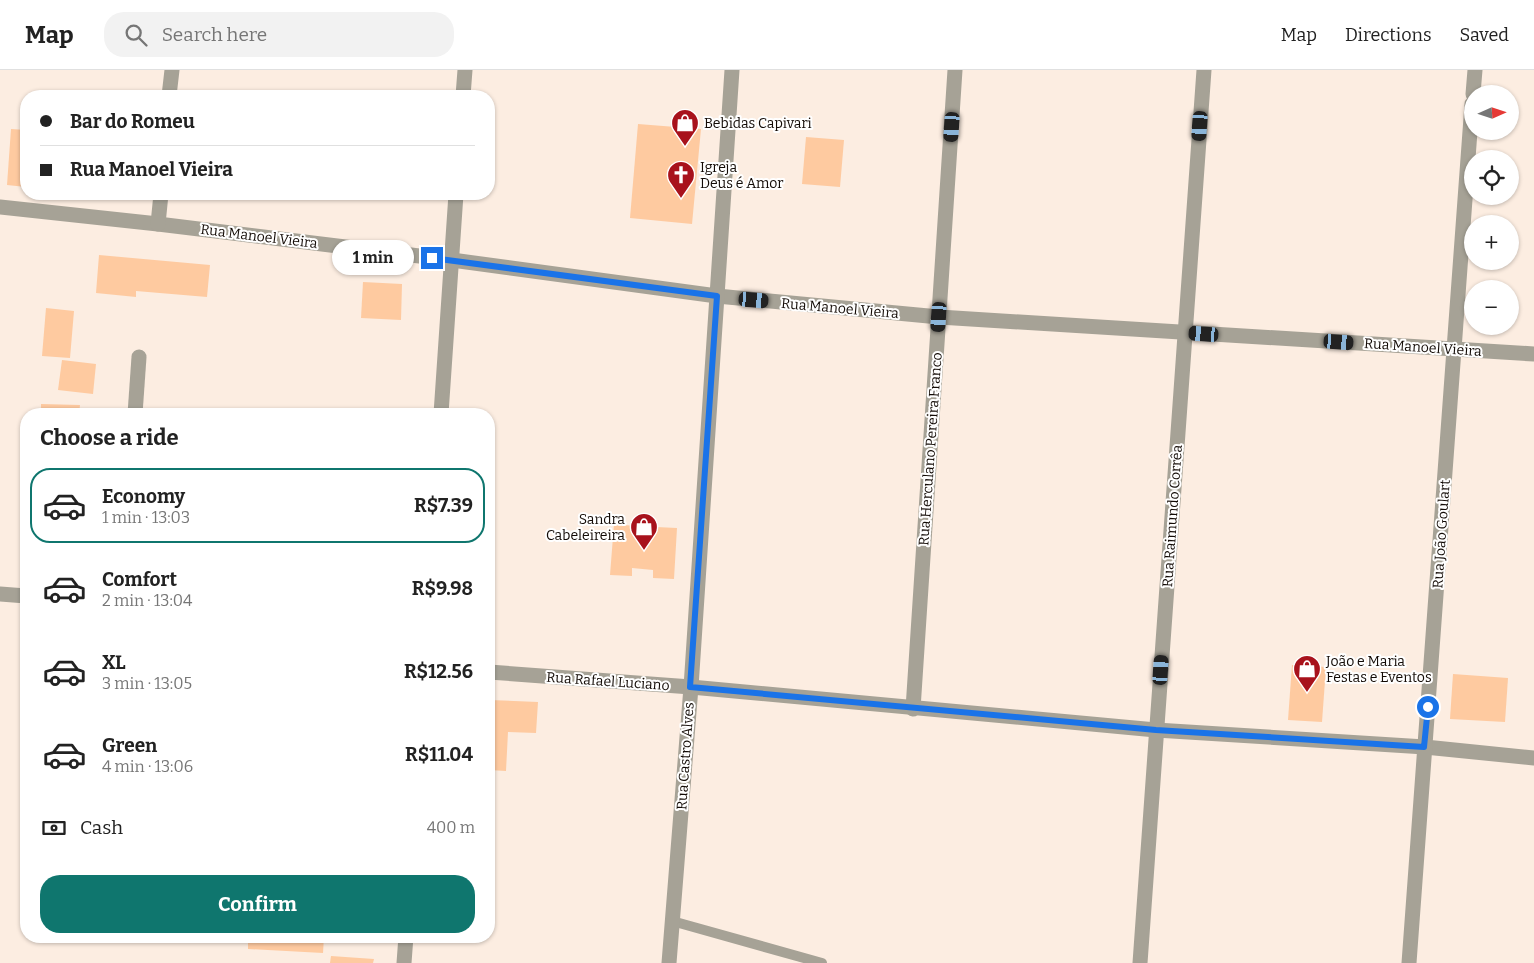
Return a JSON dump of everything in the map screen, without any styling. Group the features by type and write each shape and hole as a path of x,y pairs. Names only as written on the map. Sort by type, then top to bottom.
{"street":[{"path":"170,90 172,70"},
{"path":"463,90 465,70"},
{"name":"Rua Castro Alves","path":"670,963 732,70"},
{"name":"Rua Herculano Pereira Franco","path":"913,709 956,70"},
{"name":"Rua Raimundo Corrêa","path":"1140,963 1204,70"},
{"path":"1474,85 1475,70"},
{"name":"Rua João Goulart","path":"1408,963 1469,140"},
{"path":"158,224 160,200"},
{"path":"442,408 456,200"},
{"name":"Rua Manoel Vieira","path":"0,207 158,224 452,260 717,296 939,317 1534,354"},
{"path":"135,408 139,357"},
{"path":"0,594 20,596"},
{"name":"Rua Rafael Luciano","path":"495,672 690,687 1156,730 1424,747 1534,758"},
{"path":"404,963 405,943"}],"lane":[{"path":"672,921 822,963"}],"building":[{"path":"638,124 701,129 692,224 630,218"},
{"path":"11,129 20,130 20,186 7,185"},
{"path":"806,137 844,140 840,187 802,184"},
{"path":"99,255 210,265 207,297 136,291 136,297 96,293"},
{"path":"363,282 402,284 401,320 361,318"},
{"path":"46,308 74,311 70,358 42,356"},
{"path":"62,360 96,364 93,394 58,390"},
{"path":"41,404 80,405 80,408 41,408"},
{"name":"Sandra Cabeleireira","path":"614,524 635,526 635,532 656,533 656,527 677,528 674,579 653,578 653,570 632,568 632,576 610,575"},
{"name":"João e Maria Festas e Eventos","path":"1292,665 1326,667 1322,722 1288,720"},
{"path":"1453,674 1508,678 1505,722 1450,719"},
{"path":"495,700 538,702 536,733 508,732 506,771 495,770"},
{"path":"248,943 324,943 323,953 248,949"},
{"path":"331,956 374,959 373,963 330,963"}],"place":[{"name":"Bebidas Capivari","path":"685,147"},
{"name":"Igreja Deus é Amor","path":"681,199"},
{"name":"Sandra Cabeleireira","path":"644,551"},
{"name":"João e Maria Festas e Eventos","path":"1307,693"}],"route":[{"path":"432,258 717,296 690,687 1156,730 1424,747 1428,707"}]}
